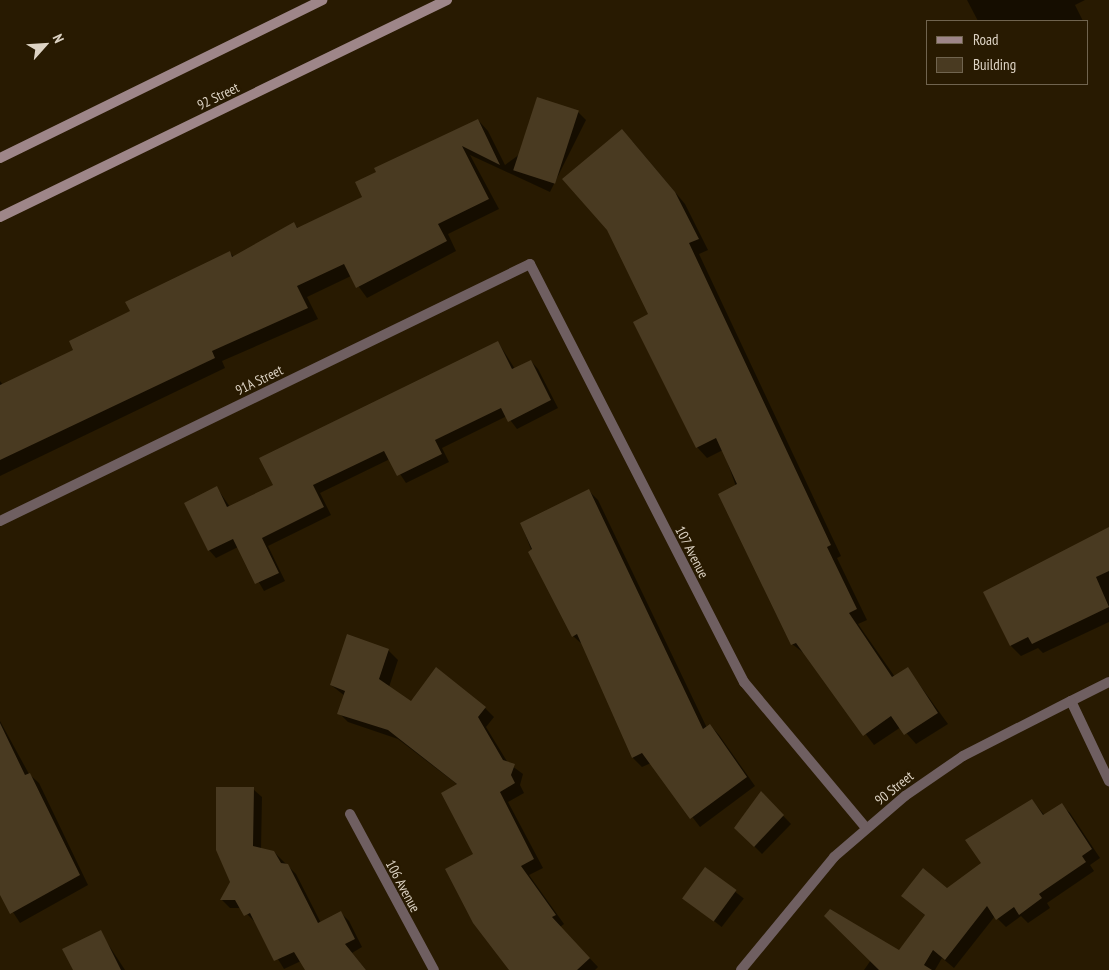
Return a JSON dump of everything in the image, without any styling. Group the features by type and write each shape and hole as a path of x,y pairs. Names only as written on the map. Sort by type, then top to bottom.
{"main road":[{"path":"0,158 322,0"},
{"name":"92 Street","path":"0,217 447,0"}],"street":[{"name":"91A Street","path":"0,521 530,264"},
{"name":"107 Avenue","path":"530,264 744,682 866,828"},
{"name":"90 Street","path":"741,970 811,881 866,828 931,776 1009,730 1109,682"},
{"path":"1071,701 1109,781"},
{"name":"106 Avenue","path":"350,814 434,970"}],"building":[{"path":"537,97 579,111 555,184 513,170"},
{"path":"478,119 500,165 462,146 489,199 438,224 447,241 356,288 344,264 297,286 308,308 212,351 215,358 0,460 0,385 73,350 69,341 130,311 125,302 230,251 232,257 294,222 297,228 362,197 355,182 376,172 374,168"},
{"path":"622,129 675,192 699,239 689,243 831,545 827,547 857,609 849,613 892,677 908,667 938,713 904,735 891,716 863,736 796,643 791,645 718,494 737,484 716,438 696,448 633,322 648,314 607,230 562,179"},
{"path":"498,341 512,369 531,360 551,400 508,422 501,408 435,440 442,454 397,476 384,451 313,485 324,507 262,538 279,573 255,584 233,539 208,551 184,503 217,486 227,507 273,485 259,458"},
{"path":"589,489 703,729 710,724 747,777 690,819 642,753 632,758 577,634 572,637 528,552 532,549 520,523"},
{"path":"1109,527 1109,571 1096,577 1109,607 1032,644 1028,637 1010,646 983,592"},
{"path":"347,634 389,649 379,679 411,701 436,667 486,707 478,717 503,760 515,764 511,775 515,783 500,792 534,859 521,866 556,915 552,917 590,958 577,970 509,970 473,923 445,869 473,854 441,793 457,784 388,730 337,714 345,691 330,685"},
{"path":"0,723 25,775 30,773 80,875 10,914 0,895"},
{"path":"216,787 254,787 253,846 274,851 281,863 288,864 318,923 341,911 355,939 345,944 366,970 305,970 294,952 274,961 250,913 244,916 235,900 220,900 230,882 216,850"},
{"path":"761,791 784,815 754,847 734,828"},
{"path":"1032,799 1043,815 1062,803 1092,849 1082,856 1086,862 1039,894 1042,898 1019,915 1014,907 996,920 987,906 945,960 933,950 924,965 932,970 879,970 824,916 830,909 899,950 925,915 901,896 923,868 947,888 981,863 965,840"},
{"path":"705,867 737,890 714,921 682,899"},
{"path":"101,930 121,970 73,970 62,949"}]}
